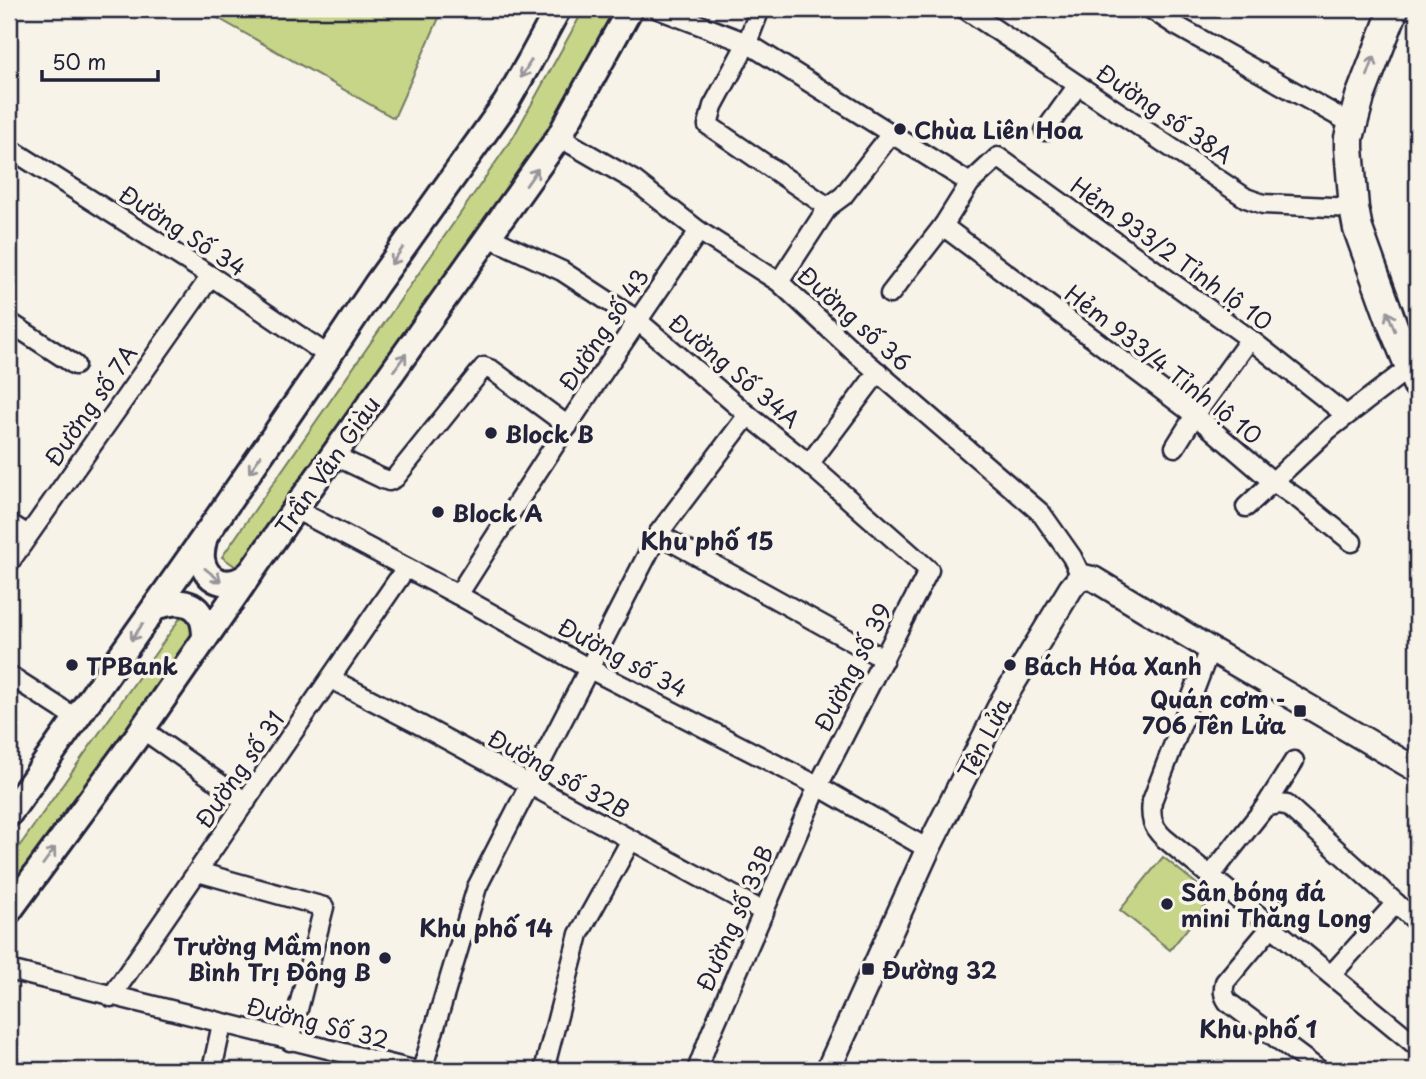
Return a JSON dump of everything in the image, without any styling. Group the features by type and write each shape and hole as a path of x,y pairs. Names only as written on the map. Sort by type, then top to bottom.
{"main road":[{"path":"9,814 205,536 376,285 506,103 558,9"},
{"name":"Trần Văn Giàu","path":"9,911 142,729 559,137 630,9"},
{"path":"1394,9 1352,124 1349,148 1358,229 1414,376"},
{"path":"205,536 202,558 204,567 214,579 229,583 244,579 251,572"},
{"path":"155,607 177,601 191,606 203,619 205,638"}],"street":[{"path":"658,9 747,43 970,183 943,226 890,294"},
{"path":"760,9 747,43 713,107 708,125 828,207"},
{"name":"Đường số 38A","path":"965,9 1246,198 1263,204 1354,208"},
{"path":"1151,9 1352,124"},
{"path":"1045,131 1078,85"},
{"path":"779,282 828,207 843,196 891,134"},
{"name":"Đường số 36","path":"559,137 635,181 699,231 779,282 851,349 1041,513 1072,557 1081,576"},
{"name":"Đường Số 34","path":"9,149 211,276 329,356"},
{"name":"Hẻm 933/2 Tỉnh lộ 10","path":"970,183 998,157 1250,339 1346,415"},
{"name":"Hẻm 933/4 Tỉnh lộ 10","path":"943,226 1195,415 1272,481 1353,542"},
{"name":"Đường số 43","path":"458,595 546,457 699,231"},
{"name":"Đường Số 34A","path":"489,237 562,271 637,320 809,464 929,570"},
{"name":"Đường số 7A","path":"9,563 211,276"},
{"path":"11,328 75,365"},
{"path":"1175,447 1250,339"},
{"path":"333,456 389,481 395,478 484,367 492,370 568,426"},
{"path":"809,464 878,372"},
{"path":"1245,506 1346,415 1414,376"},
{"path":"422,1070 477,887 658,534 748,415"},
{"name":"Đường số 34","path":"295,509 458,595 588,668 818,786 928,849"},
{"path":"9,523 28,535"},
{"path":"658,534 884,659"},
{"name":"Đường số 31","path":"111,997 406,569"},
{"name":"Đường số 39","path":"818,786 929,570"},
{"path":"1081,576 1094,579 1417,770"},
{"name":"Tên Lửa","path":"828,1070 928,849 1003,699 1081,576"},
{"path":"1210,649 1152,802 1152,823 1157,831 1417,1046"},
{"path":"9,674 76,718"},
{"name":"Đường số 32B","path":"331,679 764,912"},
{"path":"142,729 246,802"},
{"path":"1211,875 1265,807 1294,761"},
{"name":"Đường số 33B","path":"696,1070 818,786"},
{"path":"1265,807 1279,804 1293,809 1417,922"},
{"path":"544,1070 579,934 631,840"},
{"path":"198,872 324,907 290,1041"},
{"path":"1331,975 1396,902"},
{"path":"1272,926 1225,982 1224,996 1228,1002 1319,1070"},
{"name":"Đường Số 32","path":"9,970 413,1070"},
{"path":"212,1070 222,1024"}],"green space":[{"path":"202,9 443,9 394,118"},
{"path":"584,9 617,9 547,142 242,571 222,557 514,136"},
{"path":"188,607 208,619 9,902 9,861"},
{"name":"Sân bóng đá mini Thăng Long","path":"1163,857 1213,897 1170,950 1120,910"}],"place":[{"name":"Chùa Liên Hoa","path":"900,129"},
{"name":"Block B","path":"491,433"},
{"name":"Block A","path":"438,512"},
{"name":"TPBank","path":"72,665"},
{"name":"Bách Hóa Xanh","path":"1010,665"},
{"name":"Quán cơm - 706 Tên Lửa","path":"1300,711"},
{"name":"Sân bóng đá mini Thăng Long","path":"1167,904"},
{"name":"Trường Mầm non Bình Trị Đông B","path":"385,958"},
{"name":"Đường 32","path":"868,969"}],"district":[{"name":"Khu phố 15","path":"707,540"},
{"name":"Khu phố 14","path":"486,927"},
{"name":"Khu phố 1","path":"1258,1028"}]}
